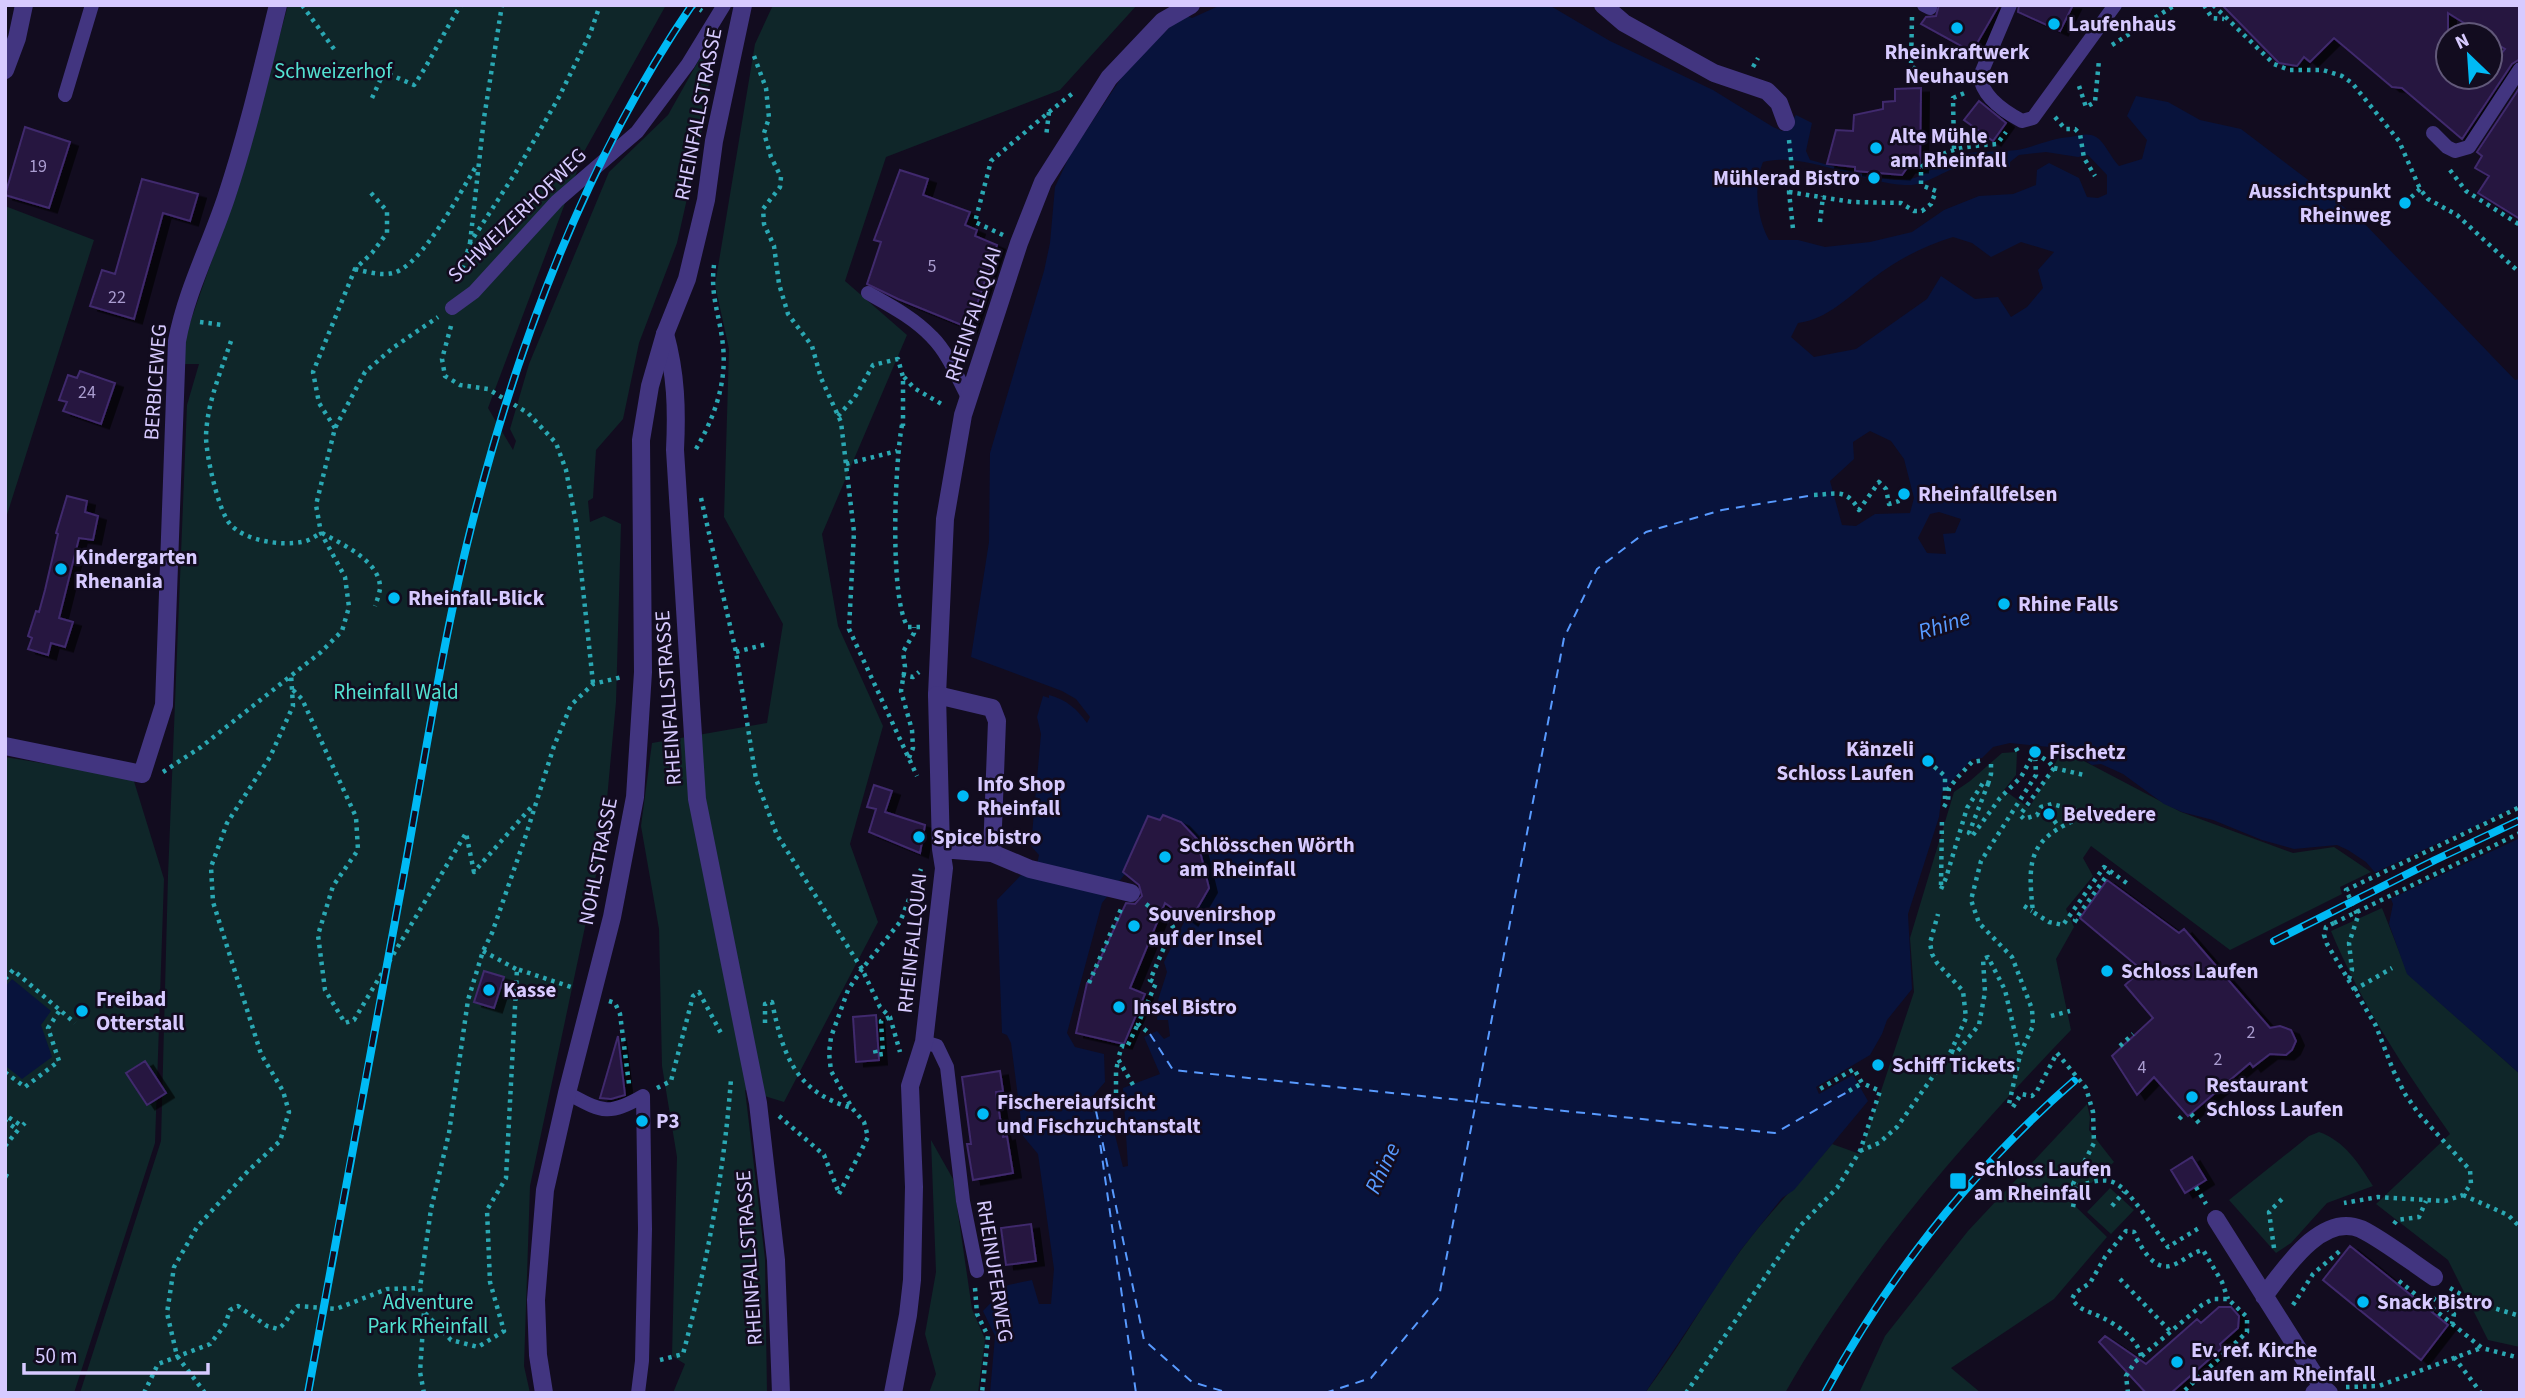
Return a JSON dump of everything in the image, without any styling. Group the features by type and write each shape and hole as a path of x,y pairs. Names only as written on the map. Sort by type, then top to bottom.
{"street":[{"path":"5,70 17,38 23,5"},
{"name":"BERBICEWEG","path":"142,774 164,705 174,403 182,317 226,198 252,110 278,5"},
{"name":"RHEINFALLSTRASSE","path":"743,5 714,141 706,200 687,279 665,334 674,367 677,412 675,450 697,799 758,1103 776,1260 781,1393"},
{"name":"RHEINFALLQUAI","path":"924,1042 944,868 941,849 937,695 945,519 963,415 1019,243 1043,183 1109,78 1163,21 1191,5"},
{"path":"1603,5 1624,23 1714,73 1767,92 1779,103 1787,125"},
{"name":"NOHLSTRASSE","path":"544,1393 538,1355 536,1300 545,1190 566,1093 612,917 635,797 643,673 642,440 650,387 665,334"},
{"path":"937,695 992,708 996,714 998,721 992,853"},
{"path":"5,746 142,774"},
{"name":"RHEINFALLQUAI","path":"941,849 992,853 1030,869 1127,899"},
{"path":"893,1393 912,1280 914,1222 910,1086 924,1042"},
{"path":"2210,1217 2264,1296 2322,1391"},
{"path":"2264,1296 2289,1264 2319,1233 2341,1227 2359,1228 2431,1286"}],"lane":[{"path":"65,95 92,5"},
{"name":"SCHWEIZERHOFWEG","path":"452,308 474,292 557,201 637,132 688,64 724,5"},
{"path":"2010,5 1981,82 1991,99 2017,118 2028,121 2034,118 2115,5"},
{"path":"2438,138 2455,151 2469,147 2520,69"},
{"path":"868,293 914,321 934,338 969,399"},
{"name":"RHEINUFERWEG","path":"924,1042 937,1046 947,1067 963,1201 977,1271"},
{"path":"566,1093 604,1110 621,1109 648,1093"},
{"path":"638,1393 642,1362 648,1093"}],"path":[{"path":"302,5 334,49"},
{"path":"372,98 384,72 414,85 461,5"},
{"path":"502,5 470,243 452,308 451,332 442,359 445,376 460,385 488,389 528,413 556,443 566,470 576,523 593,684"},
{"path":"470,243 516,172 559,97 590,34 600,5"},
{"path":"2072,62 2086,107 2095,102 2098,61 2113,43 2175,5"},
{"path":"2204,5 2212,18 2225,19"},
{"path":"2213,5 2274,64 2289,69 2323,70 2342,76 2352,83 2399,141 2427,199 2457,215 2520,273"},
{"path":"1912,17 1911,66 1925,76 1969,74 1981,82 1953,97 1954,149"},
{"path":"766,88 769,118 764,134 771,158 781,177 779,187 763,209 764,225 774,246 779,284 788,314 812,346 821,378 841,422 854,532 849,629 909,759 913,748 912,730 901,691 905,667 903,652 914,633 914,627"},
{"path":"1019,243 975,222 991,160 1049,112 1045,140"},
{"path":"1789,192 1852,202 1901,203 1914,211 1922,211 1931,204 1936,191 1921,185 1922,167 1942,153 1954,149 1997,144 2017,118"},
{"path":"1787,125 1792,169 1789,192 1793,229"},
{"path":"2075,129 2080,134 2084,158 2095,176"},
{"path":"2438,138 2436,152 2466,191 2520,225"},
{"path":"355,269 390,274 406,268 422,251 479,161"},
{"path":"2406,203 2420,189"},
{"path":"335,428 318,403 313,372 355,269 387,233 387,211 372,193"},
{"path":"1820,222 1823,196"},
{"path":"694,453 711,423 722,386 723,347 711,286 715,259"},
{"name":"SCHWEIZERHOFWEG","path":"142,774 165,772 201,747 321,652 342,631 349,607 345,577 321,533 316,505 335,428 365,372 394,347 452,308"},
{"path":"232,341 213,394 206,436 211,473 230,524 252,538 283,544 305,542 321,533 352,550 376,571 380,588 375,606"},
{"path":"838,416 855,397 873,365 898,359 903,377 903,426 897,451 896,561 902,619 908,627 942,626"},
{"path":"903,377 914,388 948,407"},
{"path":"846,464 897,451"},
{"path":"1814,495 1845,493 1852,497 1859,510 1879,482 1886,489 1889,505 1902,500 1904,494"},
{"path":"698,485 736,652 757,779 777,835 862,969 880,1007 890,1017 910,1086"},
{"path":"736,652 767,644"},
{"path":"424,1393 421,1372 424,1312 420,1288 431,1209 449,1133 468,1000 554,746 571,705 593,684 643,673"},
{"path":"205,1393 177,1356 167,1313 174,1267 197,1227 248,1171 280,1141 289,1112 283,1091 261,1054 213,902 211,867 227,823 270,757 293,706 292,674"},
{"path":"292,689 302,699 356,817 358,849 333,886 318,935 325,990 345,1023 354,1020 466,833 474,872 537,801"},
{"path":"2016,748 2019,754"},
{"path":"2035,752 2054,768 2084,775"},
{"path":"1991,762 1991,774 1969,833 1973,835 2000,798 2021,777 2035,752"},
{"path":"2035,752 2036,775 1981,861 1971,900 1979,923 2012,957 2032,1009 2033,1026 2020,1054 2011,1105 2021,1094 2032,1096 2037,1091 2057,1053 2086,1088 2093,1112 2094,1143 2073,1184 2077,1186"},
{"path":"1944,807 1949,788 1955,781 1972,762 1985,760"},
{"path":"1928,761 1955,781"},
{"path":"2033,912 2029,879 2035,852 2046,836 2082,817 2082,812 2052,804 2041,807 2037,815 2024,818 2020,815 2054,768"},
{"path":"1991,774 2001,773"},
{"path":"1945,776 1945,799"},
{"path":"1942,819 1944,830 1941,889 1968,808 1983,783 1987,784"},
{"path":"2349,980 2352,970 2349,943 2358,916 2346,890 2520,807"},
{"path":"2049,814 2059,827"},
{"path":"2339,1205 2378,1197 2445,1201 2463,1195 2470,1184 2470,1170 2418,1114 2405,1094 2376,1026 2327,944 2324,935 2326,928 2520,833"},
{"path":"2024,906 2049,922 2063,925 2104,867 2128,884"},
{"path":"758,1103 781,1117 824,1154 839,1194 867,1137 864,1122 852,1108 831,1071 829,1053 838,1013 862,969 900,922 922,868 944,868"},
{"path":"2078,922 2075,920 2110,872"},
{"path":"1089,984 1127,899 1170,922 1172,927 1150,980 1156,983 1142,1007 1138,1024 1127,1047 1122,1046 1118,1059 1116,1099 1095,1105 1096,1111"},
{"path":"1860,1152 1879,1143 1897,1127 1951,1051 1966,1018 1963,991 1932,954 1930,943 1938,914"},
{"path":"483,951 517,969 615,1003 620,1014 629,1086 648,1093 671,1081 693,996 699,992 723,1037"},
{"path":"1951,1051 1956,1053 1979,1025 1985,992 1983,959 1988,957 2005,990 2020,1054"},
{"path":"2354,990 2392,968"},
{"path":"424,1312 451,1340 478,1347 504,1331 490,1282 487,1210 506,1178 517,969"},
{"path":"5,979 13,970 75,1023"},
{"path":"749,1049 765,1036 765,1004 772,1002 787,1058 798,1074 836,1104 852,1108"},
{"path":"5,1074 26,1087 59,1061 48,1028 60,1010"},
{"path":"2051,1016 2070,1011"},
{"path":"875,1050 876,1055 883,1054 881,1021 890,1017"},
{"path":"1138,1024 1150,1034"},
{"path":"2120,1046 2133,1034"},
{"path":"1118,1059 1133,1085"},
{"path":"1686,1393 1800,1226 1837,1188 1860,1152 1880,1091 1862,1083 1854,1069 1820,1089"},
{"path":"642,1362 670,1359 683,1354 711,1239 731,1076"},
{"path":"1849,1091 1862,1083"},
{"path":"2179,1119 2188,1114 2199,1123"},
{"path":"5,1146 18,1130 5,1121 8,1117 22,1126 25,1123"},
{"path":"5,1175 12,1179"},
{"path":"2077,1186 2098,1180 2116,1183 2168,1247 2210,1217 2196,1186"},
{"path":"2073,1207 2077,1186"},
{"path":"2112,1206 2124,1192"},
{"path":"2463,1195 2508,1215 2520,1227"},
{"path":"2274,1248 2269,1212 2285,1196"},
{"path":"2377,1240 2397,1220 2419,1217 2426,1201"},
{"path":"2141,1356 2139,1346 2127,1335 2105,1318 2077,1307 2073,1299 2075,1293 2090,1283 2105,1257 2126,1231 2134,1232 2148,1257 2158,1265 2170,1267 2203,1250 2228,1298 2247,1317 2247,1332 2182,1393"},
{"path":"2282,1324 2313,1274 2349,1243"},
{"name":"RHEINUFERWEG","path":"977,1271 977,1314 988,1336 982,1393"},
{"path":"2394,1277 2482,1348 2520,1358"},
{"path":"2120,1279 2170,1331"},
{"path":"2431,1286 2454,1314 2452,1324"},
{"path":"144,1393 158,1364 210,1344 225,1325 230,1310 237,1307 267,1326 278,1329 288,1322 290,1312 298,1306 336,1308 387,1289 420,1288"},
{"path":"2457,1293 2474,1303 2520,1316"},
{"path":"2128,1393 2126,1376 2141,1356 2202,1305 2213,1299 2228,1298"},
{"path":"2322,1391 2379,1386 2482,1348"},
{"path":"2454,1357 2481,1393"},
{"path":"2379,1386 2384,1393"}],"green space":[{"name":"Rheinfall Wald","path":"288,5 666,5 585,150 488,408 513,450 516,441 510,429 529,364 609,172 668,115 718,26 700,141 677,243 639,343 623,419 596,450 593,498 588,501 590,522 604,516 621,524 616,702 603,842 530,1186 524,1366 530,1393 80,1393 161,1141 168,876 187,405 199,364 182,364 185,337 241,177"},
{"path":"773,5 1137,5 1060,90 886,157 845,281 907,335 822,534 838,626 883,726 850,844 878,922 784,1102 745,1090 765,1259 767,1393 673,1393 685,1364 672,1356 677,1157 662,1066 659,929 641,826 652,743 767,723 783,624 724,517 729,349 715,285 755,44"},
{"path":"5,206 94,240 5,521"},
{"path":"2063,750 2181,812 2293,853 2334,847 2371,872 2340,887 2342,894 2230,950 2091,846 2083,858 2093,876 2066,909 2074,927 2056,959 2071,1030 1992,1115 1917,1202 1847,1294 1785,1393 1645,1393 1741,1250 1832,1144 1860,1154 1914,992 1910,938 1954,792 2002,753 2017,752 2016,775 2004,790 2029,808"},
{"name":"Freibad Otterstall","path":"5,757 133,778 164,879 155,1143 74,1393 5,1393"},
{"path":"2382,908 2408,974 2520,1074 2520,1347 2488,1340 2448,1260 2376,1204 2450,1134 2385,1036 2356,985 2331,931"},
{"path":"2087,1104 2089,1130 2114,1162 2071,1202 2107,1237 2054,1299 1951,1368 1981,1393 1859,1393 1885,1336 1968,1231"},
{"path":"2319,1132 2344,1147 2373,1186 2327,1203 2291,1243 2276,1253 2229,1200 2309,1136"},
{"path":"931,1140 953,1179 972,1309 985,1339 978,1393 929,1393 936,1374 925,1334 936,1272"},
{"path":"2110,1188 2134,1210 2111,1234 2087,1212"}],"water":[{"name":"Rhine","path":"1221,5 1549,5 1610,41 1713,90 1773,127 1782,131 1792,129 1792,121 1796,115 1812,123 1806,151 1810,160 1860,174 1900,180 1916,177 1961,155 2017,150 2083,135 2099,139 2119,166 2142,159 2147,140 2127,116 2136,96 2168,102 2200,120 2241,129 2361,220 2515,380 2520,379 2520,1074 2407,974 2389,924 2393,904 2385,884 2366,862 2348,850 2337,845 2294,849 2262,840 2164,804 2123,774 2101,764 2092,765 2069,749 2010,743 1993,747 1982,758 1972,759 1942,793 1939,817 1908,914 1912,989 1887,1020 1870,1055 1816,1087 1819,1094 1853,1075 1868,1101 1794,1190 1782,1198 1740,1251 1645,1393 990,1393 995,1336 983,1311 1008,1285 1032,1280 1039,1304 1051,1304 1054,1269 1038,1154 1023,1136 1011,1043 1007,1035 1002,1033 997,900 1021,875 1034,878 1039,855 1031,846 1041,734 1037,717 1043,696 1049,698 1049,695 1066,702 1087,723 1090,717 1076,699 1062,691 971,657 989,542 990,453 1044,271 1050,243 1055,187 1070,155 1129,66 1172,25 1187,16 1192,18","holes":["2046,152 2078,157 2088,155 2107,175 2107,194 2098,198 2087,197 2079,178 2049,163 2037,170 2036,185 2013,194 1979,196 1944,210 1912,232 1870,242 1825,247 1798,240 1769,240 1759,212 1757,191 1763,162 1796,161 1905,185 1917,184 1974,162 1997,170 2010,167 2010,162 2019,155","1953,237 1972,243 1991,257 2021,242 2054,252 2038,270 2043,288 2027,307 2011,317 1998,297 1975,299 1941,276 1927,299 1856,349 1814,357 1791,337 1798,323 1828,312 1891,266","1870,431 1891,441 1904,459 1914,498 1910,513 1875,514 1856,526 1842,525 1830,481 1854,459 1853,442","1939,512 1961,519 1955,533 1943,534 1946,554 1927,553 1918,538 1930,514","1163,815 1176,821 1192,835 1201,853 1209,888 1190,920 1186,918 1164,962 1167,972 1158,1000 1157,1020 1168,1020 1170,1036 1164,1039 1157,1031 1144,1037 1160,1074 1123,1088 1128,1166 1123,1167 1114,1131 1113,1108 1091,1112 1085,1105 1105,1082 1104,1054 1075,1047 1067,1033 1102,903 1125,874 1123,872 1148,817 1160,820"]},
{"path":"12,979 51,1011 41,1025 52,1057 22,1079 5,1068 5,987"}],"pier":[{"path":"2520,805 2520,838 2388,900 2382,886 2372,874"}],"building":[{"name":"Rheinkraftwerk Neuhausen","path":"1939,5 1999,5 1972,52 1921,24 1926,17 1936,16"},
{"name":"Laufenhaus","path":"2019,5 2073,5 2060,31 2018,12"},
{"path":"2222,5 2520,5 2520,59 2512,64 2504,76 2504,21 2461,21 2448,13 2448,21 2434,21 2434,91 2494,91 2462,139 2402,88 2392,87 2334,38 2310,62 2304,57 2297,66 2279,63"},
{"path":"2520,87 2520,219 2478,193 2489,176 2475,168 2482,156 2477,152"},
{"name":"Alte Mühle am Rheinfall","path":"1921,88 1920,168 1907,168 1902,175 1855,171 1855,167 1827,164 1836,130 1853,131 1854,115 1883,109 1883,102 1895,101 1895,89"},
{"path":"1979,101 2006,123 1993,141 1964,120"},
{"path":"25,127 70,142 49,208 5,195"},
{"path":"900,170 928,179 923,195 970,212 965,225 977,230 975,236 997,245 969,328 867,284 881,242 874,240"},
{"path":"142,179 198,194 190,221 163,213 134,319 90,306 102,270 115,274"},
{"path":"80,371 115,383 101,424 63,411 67,402 59,400 68,375 77,378"},
{"name":"Kindergarten Rhenania","path":"67,496 87,501 85,512 98,516 93,540 79,538 59,618 73,622 65,647 51,643 48,655 28,649 32,638 28,636 36,611 39,612"},
{"path":"874,785 892,791 885,812 925,825 920,853 869,832 876,809 867,807"},
{"path":"1163,815 1181,822 1197,839 1209,888 1190,921 1165,903 1130,988 1145,994 1124,1044 1076,1033 1087,983 1126,903 1135,904 1142,896 1139,885 1123,872 1148,816 1160,820"},
{"path":"2107,880 2179,933 2184,929 2270,1028 2280,1026 2291,1030 2296,1041 2292,1050 2286,1055 2270,1054 2253,1067 2250,1063 2188,1116 2154,1077 2137,1095 2112,1056 2153,1018 2125,985 2142,970 2080,918"},
{"name":"Kasse","path":"484,971 504,977 494,1008 474,1002"},
{"path":"876,1015 879,1060 856,1062 853,1017"},
{"path":"618,1036 625,1095 611,1099 600,1098"},
{"path":"145,1061 166,1093 147,1105 126,1073"},
{"name":"Fischereiaufsicht und Fischzuchtanstalt","path":"1000,1071 1003,1091 996,1092 1003,1137 1007,1136 1013,1173 973,1180 967,1144 971,1144 962,1077"},
{"path":"2192,1157 2206,1180 2185,1193 2171,1170"},
{"path":"1031,1224 1036,1261 1006,1265 1001,1228"},
{"path":"2350,1246 2448,1325 2421,1360 2323,1280"},
{"name":"Ev. ref. Kirche Laufen am Rheinfall","path":"2219,1307 2231,1307 2239,1316 2238,1328 2220,1344 2222,1348 2171,1393 2146,1393 2099,1342 2105,1336 2146,1364 2197,1319 2201,1323"}],"ferry route":[{"path":"1325,1393 1371,1378 1439,1297 1564,638 1597,569 1646,532 1722,510 1814,495"},
{"path":"1150,1034 1173,1070 1775,1133 1849,1091"},
{"path":"1096,1111 1144,1340 1192,1382 1229,1393"},
{"path":"1098,1129 1136,1393"}],"railway":[{"path":"308,1393 446,643 464,555 493,445 536,313 590,185 621,123 692,5"},
{"path":"2274,941 2520,820"},
{"path":"1825,1393 1877,1307 1936,1226 2001,1150 2074,1081"}],"place":[{"name":"Laufenhaus","path":"2054,24"},
{"name":"Rheinkraftwerk Neuhausen","path":"1957,28"},
{"name":"Alte Mühle am Rheinfall","path":"1876,148"},
{"name":"Mühlerad Bistro","path":"1874,178"},
{"name":"Aussichtspunkt Rheinweg","path":"2405,203"},
{"name":"Rheinfallfelsen","path":"1904,494"},
{"name":"Kindergarten Rhenania","path":"61,569"},
{"name":"Rheinfall-Blick","path":"394,598"},
{"name":"Rhine Falls","path":"2004,604"},
{"name":"Fischetz","path":"2035,752"},
{"name":"Känzeli Schloss Laufen","path":"1928,761"},
{"name":"Info Shop Rheinfall","path":"963,796"},
{"name":"Belvedere","path":"2049,814"},
{"name":"Spice bistro","path":"919,837"},
{"name":"Schlösschen Wörth am Rheinfall","path":"1165,857"},
{"name":"Souvenirshop auf der Insel","path":"1134,926"},
{"name":"Schloss Laufen","path":"2107,971"},
{"name":"Kasse","path":"489,990"},
{"name":"Insel Bistro","path":"1119,1007"},
{"name":"Freibad Otterstall","path":"82,1011"},
{"name":"Schiff Tickets","path":"1878,1065"},
{"name":"Restaurant Schloss Laufen","path":"2192,1097"},
{"name":"Fischereiaufsicht und Fischzuchtanstalt","path":"983,1114"},
{"name":"P3","path":"642,1121"},
{"name":"Schloss Laufen am Rheinfall","path":"1958,1181"},
{"name":"Snack Bistro","path":"2363,1302"},
{"name":"Ev. ref. Kirche Laufen am Rheinfall","path":"2177,1362"}],"park label":[{"name":"Schweizerhof","path":"333,71"},
{"name":"Adventure Park Rheinfall","path":"428,1314"}]}
